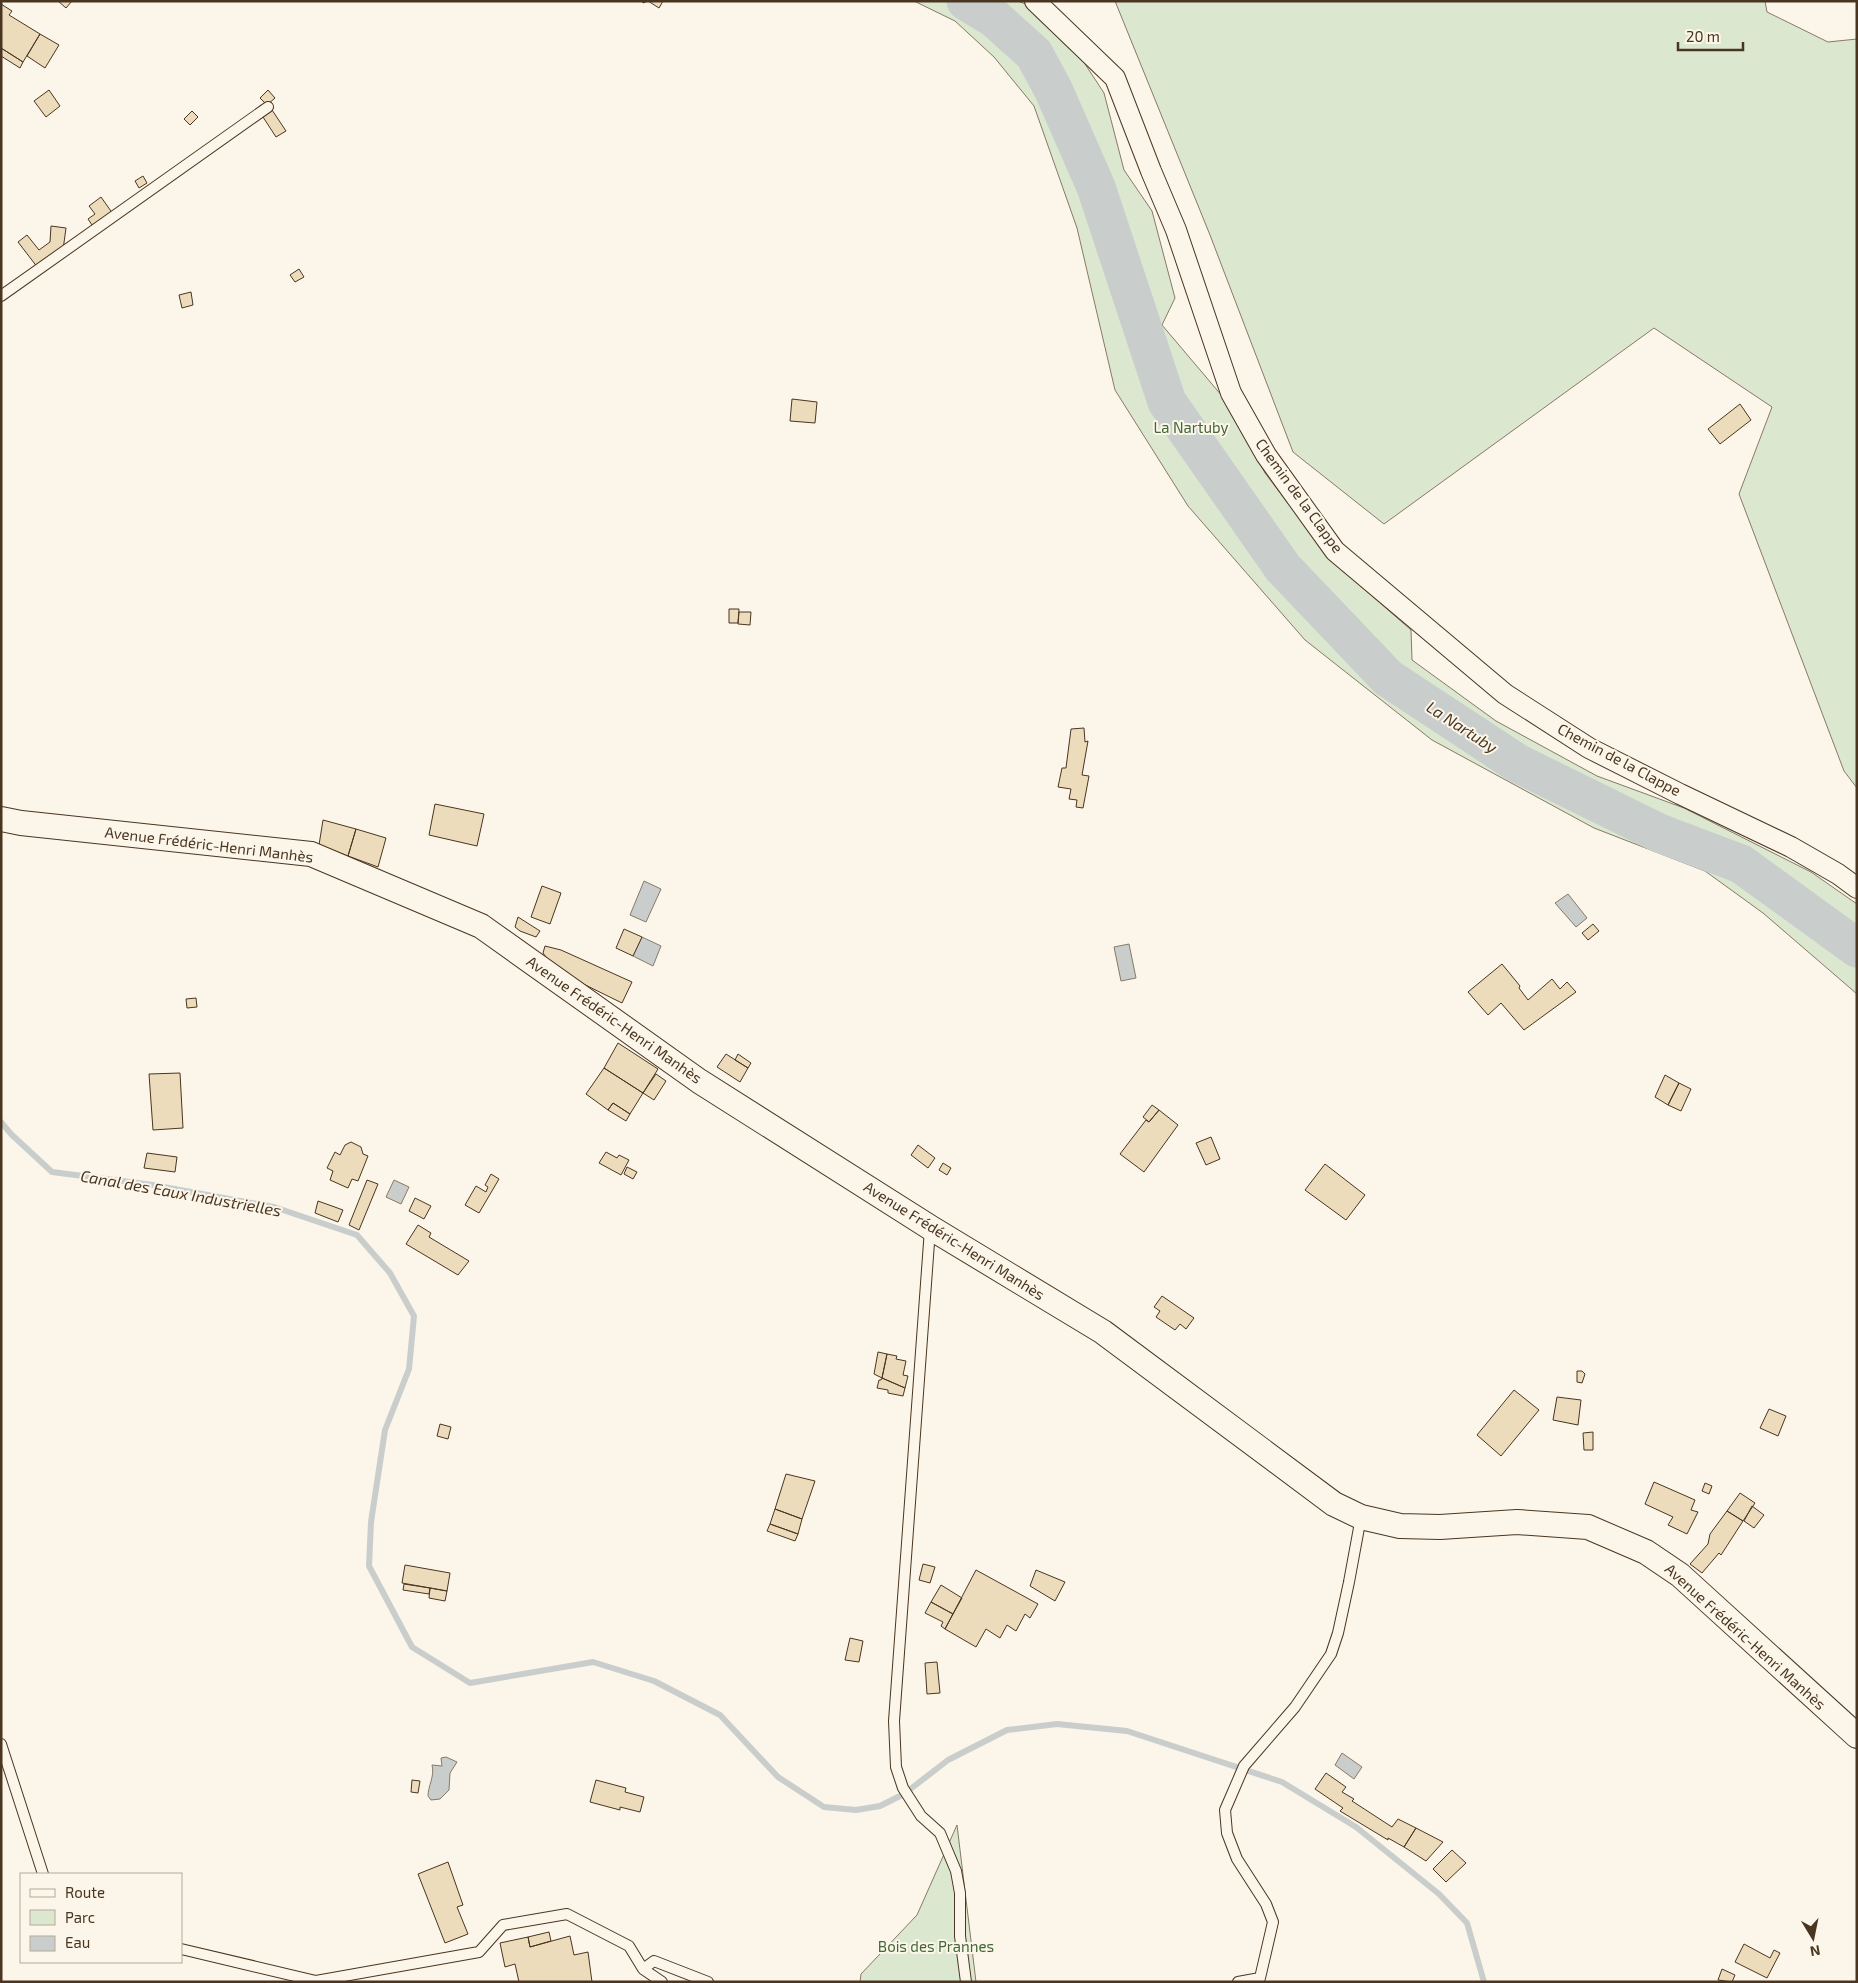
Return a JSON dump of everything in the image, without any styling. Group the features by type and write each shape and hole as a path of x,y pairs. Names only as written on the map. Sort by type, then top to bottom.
{"street":[{"name":"Chemin de la Clappe","path":"1035,1 1116,78 1151,171 1176,230 1232,393 1266,455 1335,551 1505,694 1589,748 1791,847 1838,874 1857,888"},
{"name":"Avenue Frédéric-Henri Manhès","path":"1,819 152,839 311,854 481,926 699,1081 930,1228 1103,1332 1334,1504 1361,1517 1400,1526 1440,1527 1516,1522 1588,1527 1646,1552 1680,1575 1857,1736"}],"lane":[{"path":"1,296 268,107"},
{"path":"930,1228 894,1721 896,1766 903,1788 921,1816 940,1833 956,1871 960,1893 960,1936 966,1982"},
{"path":"1238,1982 1260,1978 1273,1922 1266,1904 1237,1859 1227,1834 1225,1810 1244,1766 1295,1707 1331,1654 1345,1599 1361,1517"},
{"path":"1,1744 43,1873"},
{"path":"182,1949 316,1981 479,1952 503,1925 568,1914 628,1946 642,1969 662,1982"},
{"path":"642,1969 654,1961 708,1982"}],"green space":[{"name":"La Nartuby","path":"914,1 1018,1 1030,6 1070,41 1104,93 1124,170 1152,211 1175,298 1162,325 1228,403 1265,473 1331,560 1411,630 1412,660 1496,721 1597,776 1684,808 1811,872 1857,904 1857,994 1763,913 1705,871 1594,828 1432,740 1305,640 1188,506 1115,390 1077,228 1034,106 994,57 955,21"},
{"path":"1115,1 1765,1 1767,12 1828,42 1857,39 1857,788 1844,771 1739,494 1772,407 1654,328 1384,524 1293,452 1210,235"},
{"name":"Bois des Prannes","path":"957,1825 976,1982 860,1982 861,1974 917,1915"}],"water":[{"path":"644,881 661,889 646,922 630,915"},
{"path":"1568,894 1587,918 1576,927 1555,903"},
{"path":"642,937 661,946 653,966 633,956"},
{"path":"1129,944 1136,978 1121,981 1114,947"},
{"path":"394,1180 409,1187 401,1204 386,1197"},
{"path":"1342,1753 1362,1767 1354,1779 1335,1765"},
{"path":"446,1757 457,1762 450,1773 449,1790 440,1799 431,1800 428,1796 433,1773 432,1765 442,1766 441,1758"}],"building":[{"path":"58,1 72,1 66,8"},
{"path":"648,1 663,1 659,8"},
{"path":"1,4 12,11 9,15 40,34 23,62 1,48"},
{"path":"40,34 59,45 45,68 27,56"},
{"path":"1,48 23,62 20,68 1,56"},
{"path":"49,90 60,106 46,117 34,101"},
{"path":"268,90 275,98 267,105 260,98"},
{"path":"272,110 286,131 276,137 263,117"},
{"path":"192,111 198,117 190,125 184,119"},
{"path":"143,176 147,183 139,188 135,181"},
{"path":"101,197 113,214 94,228 88,219 95,214 89,206"},
{"path":"51,226 66,228 63,250 38,268 18,242 27,235 39,250 50,242"},
{"path":"299,269 304,277 295,282 290,275"},
{"path":"191,292 193,305 182,308 179,295"},
{"path":"792,399 817,402 815,423 790,421"},
{"path":"1740,404 1751,420 1720,444 1708,429"},
{"path":"729,609 739,609 738,623 729,623"},
{"path":"739,612 751,612 750,625 738,624"},
{"path":"1084,728 1085,742 1088,741 1082,775 1089,776 1083,808 1076,807 1077,800 1069,799 1071,789 1058,787 1062,768 1066,768 1071,729"},
{"path":"435,804 484,814 477,846 429,835"},
{"path":"323,820 356,829 348,856 319,845"},
{"path":"356,829 386,838 378,867 348,856"},
{"path":"542,886 561,893 550,924 531,917"},
{"path":"518,917 540,931 536,937 515,927"},
{"path":"1593,924 1599,931 1588,940 1582,933"},
{"path":"624,929 642,937 633,956 616,948"},
{"path":"545,946 561,950 632,982 622,1003 563,974 551,964 543,953"},
{"path":"1502,964 1520,986 1519,988 1528,1000 1552,979 1560,989 1567,982 1576,992 1524,1030 1501,1003 1488,1015 1468,992"},
{"path":"196,998 197,1007 187,1008 186,999"},
{"path":"618,1043 658,1069 643,1093 604,1068"},
{"path":"726,1054 748,1068 740,1082 717,1067"},
{"path":"738,1054 751,1063 748,1068 735,1060"},
{"path":"604,1068 643,1093 630,1114 613,1103 608,1110 586,1094"},
{"path":"180,1073 183,1128 153,1130 149,1074"},
{"path":"656,1074 666,1081 654,1100 643,1093"},
{"path":"1665,1075 1679,1083 1668,1105 1655,1097"},
{"path":"1679,1083 1691,1089 1681,1111 1668,1105"},
{"path":"613,1103 630,1114 626,1121 608,1110"},
{"path":"1152,1105 1159,1110 1149,1122 1143,1117"},
{"path":"1159,1110 1178,1125 1144,1172 1120,1154 1146,1120 1149,1122"},
{"path":"1211,1137 1220,1159 1206,1165 1196,1143"},
{"path":"351,1142 361,1147 363,1154 368,1156 358,1181 352,1179 348,1188 330,1180 333,1171 327,1168 335,1152 340,1155 345,1145"},
{"path":"918,1145 935,1158 928,1168 911,1155"},
{"path":"606,1152 617,1158 619,1155 629,1160 621,1175 599,1163"},
{"path":"147,1153 177,1157 175,1172 144,1168"},
{"path":"943,1163 951,1168 947,1175 939,1170"},
{"path":"1325,1164 1365,1195 1346,1220 1305,1190"},
{"path":"627,1167 637,1172 633,1179 624,1174"},
{"path":"491,1174 499,1179 479,1213 465,1205 476,1186 486,1192 488,1187 485,1185"},
{"path":"367,1180 378,1184 359,1230 349,1225"},
{"path":"415,1198 431,1206 424,1219 409,1211"},
{"path":"318,1201 343,1210 338,1222 315,1213"},
{"path":"418,1225 431,1233 429,1237 469,1261 458,1275 406,1244"},
{"path":"1162,1296 1194,1318 1186,1329 1180,1324 1175,1330 1156,1317 1160,1311 1154,1307"},
{"path":"878,1352 887,1354 882,1378 874,1374"},
{"path":"887,1354 897,1356 896,1359 906,1361 903,1375 908,1376 905,1388 882,1378"},
{"path":"1577,1371 1582,1371 1585,1374 1582,1383 1577,1382"},
{"path":"882,1378 905,1388 903,1396 888,1393 888,1390 877,1388 879,1380"},
{"path":"1514,1390 1539,1410 1501,1456 1477,1435"},
{"path":"1557,1397 1581,1400 1578,1425 1553,1420"},
{"path":"1769,1409 1786,1416 1778,1436 1760,1428"},
{"path":"440,1424 451,1427 448,1439 437,1436"},
{"path":"1593,1432 1593,1450 1584,1450 1583,1433"},
{"path":"786,1474 815,1481 802,1519 775,1509"},
{"path":"1654,1482 1695,1500 1691,1510 1698,1512 1687,1534 1668,1525 1673,1517 1645,1504"},
{"path":"1705,1483 1712,1486 1709,1494 1702,1491"},
{"path":"1740,1493 1755,1503 1743,1521 1727,1511"},
{"path":"1752,1506 1764,1515 1754,1528 1744,1521"},
{"path":"775,1509 802,1519 798,1534 770,1524"},
{"path":"1727,1511 1743,1521 1721,1555 1719,1553 1702,1573 1690,1564 1708,1544 1710,1534"},
{"path":"770,1524 798,1534 795,1541 767,1531"},
{"path":"923,1564 935,1567 930,1583 919,1580"},
{"path":"405,1565 450,1573 447,1591 402,1583"},
{"path":"976,1570 1038,1604 1030,1618 1025,1614 1016,1631 1007,1625 1000,1638 986,1629 976,1647 945,1629"},
{"path":"1036,1570 1065,1582 1055,1601 1030,1586"},
{"path":"404,1584 430,1588 429,1594 403,1590"},
{"path":"941,1585 962,1598 953,1614 931,1602"},
{"path":"430,1588 447,1591 445,1601 429,1598"},
{"path":"931,1602 953,1614 945,1629 941,1626 943,1622 925,1613"},
{"path":"850,1638 863,1641 859,1662 845,1660"},
{"path":"937,1662 940,1693 927,1694 925,1663"},
{"path":"1326,1773 1346,1787 1342,1792 1354,1799 1352,1801 1392,1827 1398,1819 1416,1828 1404,1847 1388,1838 1388,1840 1340,1811 1343,1808 1315,1789"},
{"path":"412,1780 420,1781 418,1793 411,1792"},
{"path":"596,1780 626,1788 625,1792 644,1797 640,1812 620,1807 620,1810 590,1802"},
{"path":"1416,1828 1443,1842 1426,1861 1404,1847"},
{"path":"1452,1850 1466,1863 1446,1882 1433,1869"},
{"path":"448,1862 463,1905 457,1907 468,1934 445,1943 418,1874"},
{"path":"549,1932 551,1941 530,1947 528,1937"},
{"path":"570,1936 574,1955 588,1952 592,1982 519,1982 515,1964 505,1967 500,1943 528,1937 530,1947"},
{"path":"1744,1944 1770,1958 1774,1950 1780,1953 1767,1978 1735,1962"},
{"path":"1722,1969 1735,1975 1732,1982 1718,1980"}],"waterway":[{"name":"La Nartuby","path":"966,1 994,18 1034,54 1053,89 1096,187 1167,402 1283,568 1388,678 1517,763 1659,833 1741,864 1857,948"},
{"name":"Canal des Eaux Industrielles","path":"1,1122 11,1134 52,1172 153,1185 274,1207 357,1235 390,1273 414,1316 409,1369 385,1430 371,1522 369,1566 412,1647 470,1683 593,1662 654,1681 720,1715 778,1777 824,1807 856,1810 880,1806 904,1794 948,1760 1007,1730 1057,1724 1127,1731 1282,1782 1356,1827 1439,1894 1467,1923 1484,1982"}]}
